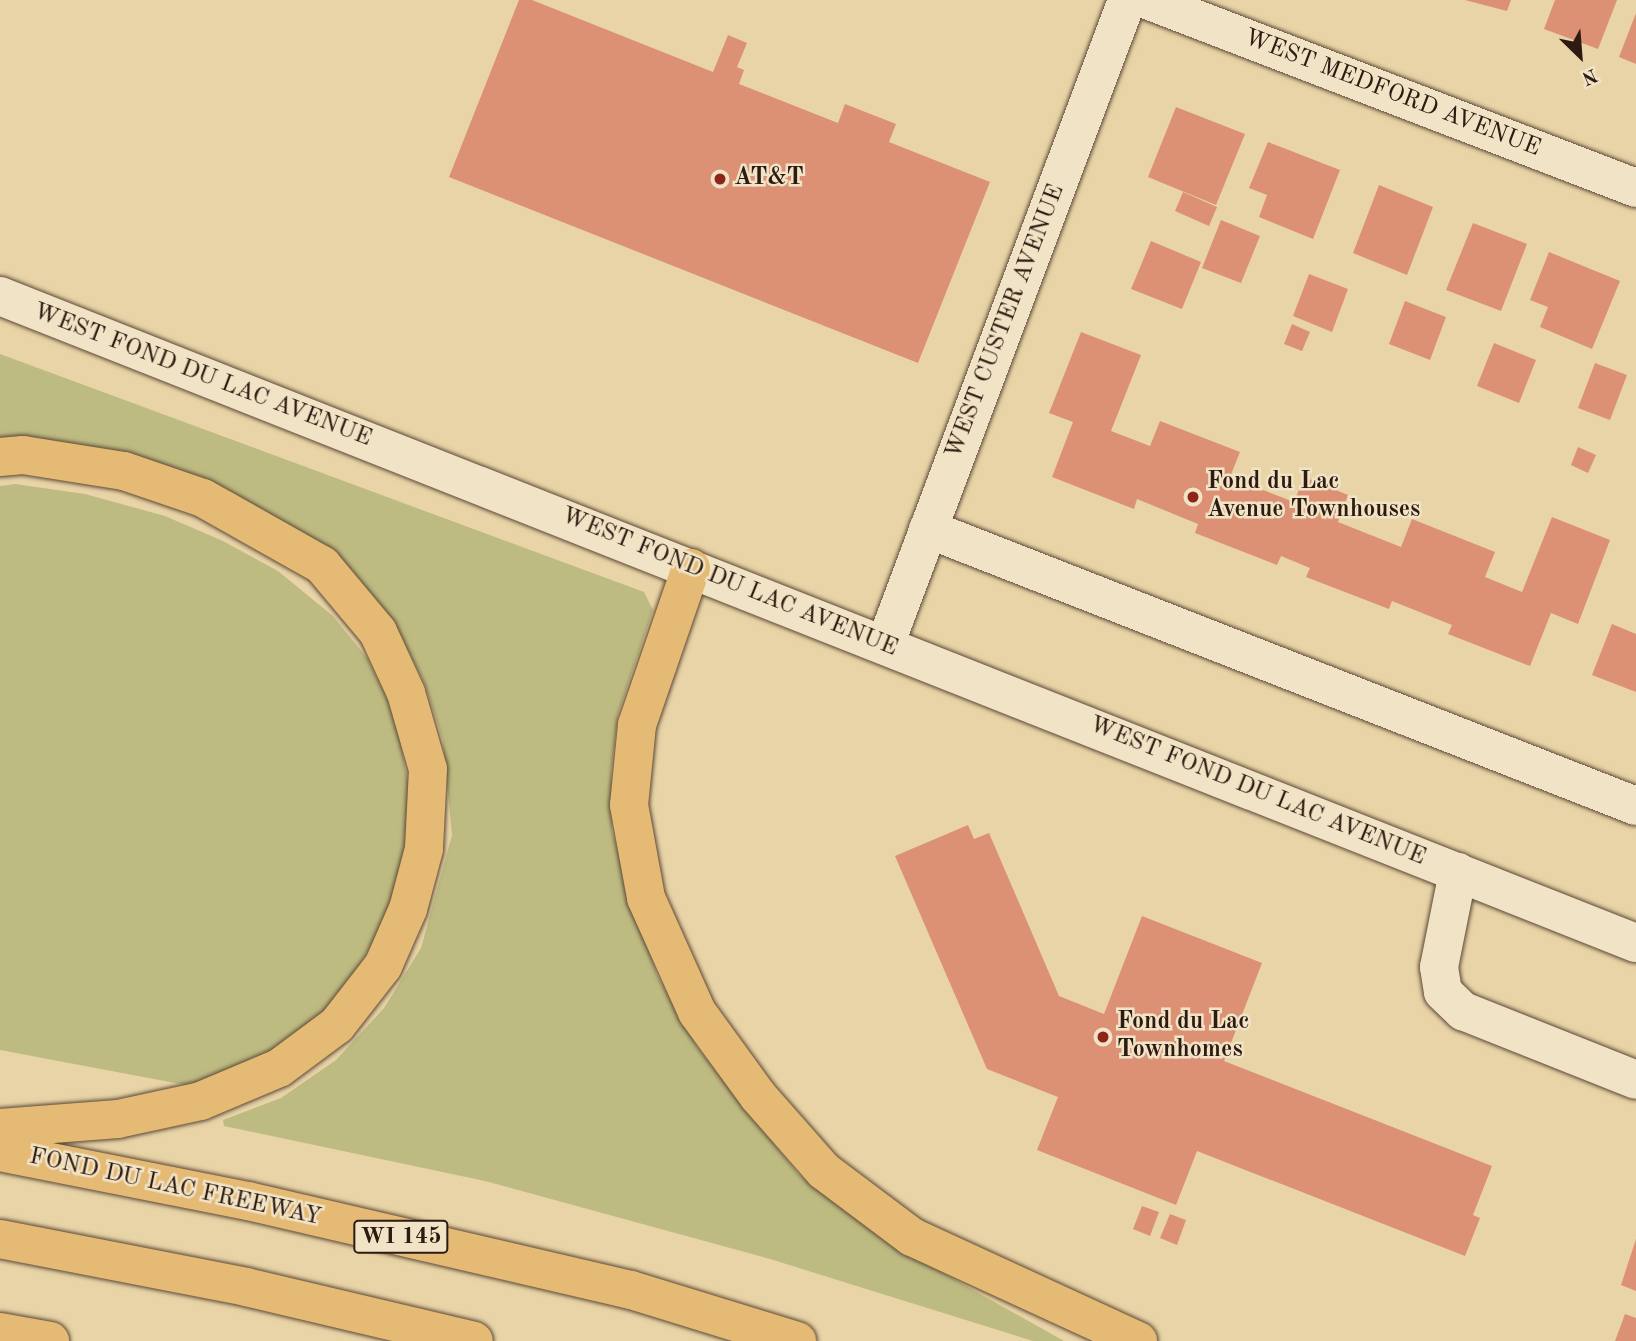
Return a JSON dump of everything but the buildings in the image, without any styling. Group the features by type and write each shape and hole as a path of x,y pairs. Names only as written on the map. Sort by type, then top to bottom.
{"highway":[{"path":"0,457 23,455 124,471 203,498 322,565 378,632 406,692 428,769 424,849 408,909 383,966 337,1025 279,1068 201,1101 118,1119 0,1128"},
{"path":"691,568 637,725 629,806 646,898 697,1012 758,1096 824,1171 912,1237 1138,1341"},
{"name":"FOND DU LAC FREEWAY","path":"0,1152 248,1201 631,1290 797,1341"},
{"path":"0,1239 246,1287 474,1341"},
{"path":"0,1332 50,1341"}],"street":[{"name":"WEST CUSTER AVENUE","path":"885,645 1126,0"},
{"name":"WEST MEDFORD AVENUE","path":"1147,0 1636,188"},
{"name":"WEST FOND DU LAC AVENUE","path":"0,296 1636,943"},
{"path":"928,530 1636,806"},
{"name":"WEST FOND DU LAC AVENUE","path":"1458,872 1438,967 1443,992 1463,1011 1636,1080"}],"shaded area":[{"path":"0,354 644,592 653,610 618,714 611,772 612,832 657,975 697,1047 798,1174 886,1241 1064,1341 1033,1341 770,1259 485,1181 224,1126 223,1120 281,1098 336,1060 384,1008 421,948 452,835 443,740 424,682 399,632 368,593 314,544 0,443"},
{"path":"15,484 85,494 165,516 223,541 278,571 333,616 367,658 394,712 409,786 406,837 395,905 349,983 310,1027 245,1067 191,1086 0,1050 0,486"}],"place":[{"name":"AT&T","path":"720,179"},
{"name":"Fond du Lac Avenue Townhouses","path":"1193,497"},
{"name":"Fond du Lac Townhomes","path":"1103,1037"}]}
